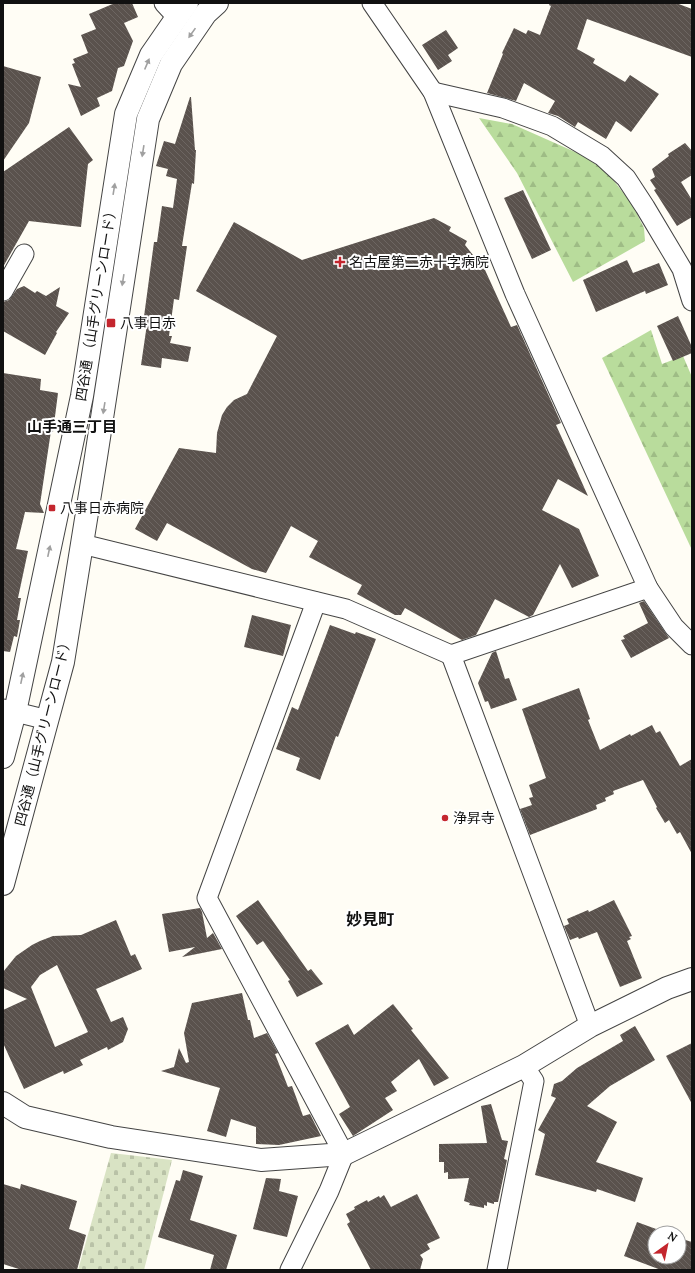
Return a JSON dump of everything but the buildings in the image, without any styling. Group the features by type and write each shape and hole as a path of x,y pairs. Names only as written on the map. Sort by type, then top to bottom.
{"street":[{"name":"四谷通（山手グリーンロード）","path":"3,884 64,662 148,119 171,64 206,13 217,3"},
{"path":"372,3 433,92 515,294 648,588 674,626 692,645"},
{"name":"四谷通 （山手グリーンロード）","path":"3,757 9,710 82,396 126,114 151,55 176,8"},
{"path":"433,92 503,108 552,126 602,156 626,178 645,207 682,269 692,301"},
{"path":"3,291 24,254"},
{"path":"82,544 346,609 451,655 648,588"},
{"path":"316,602 207,898 344,1154"},
{"path":"451,655 590,1026"},
{"path":"9,710 48,720"},
{"path":"3,1103 25,1117 111,1137 261,1160 344,1154 524,1066 590,1026 667,988 692,979"},
{"path":"497,1270 534,1081 524,1066"},
{"path":"290,1270 329,1191 344,1154"}],"green space":[{"path":"479,118 512,124 582,155 607,172 632,204 644,228 645,241 573,282 517,173"},
{"path":"651,330 662,364 683,356 692,377 692,550 602,358"},
{"path":"111,1153 172,1160 144,1270 78,1270"}],"place":[{"name":"名古屋第二赤十字病院","path":"340,262"},
{"name":"八事日赤","path":"111,323"},
{"name":"八事日赤病院","path":"52,508"},
{"name":"浄昇寺","path":"445,818"}],"district":[{"name":"山手通三丁目","path":"72,427"},
{"name":"妙見町","path":"370,919"}]}
